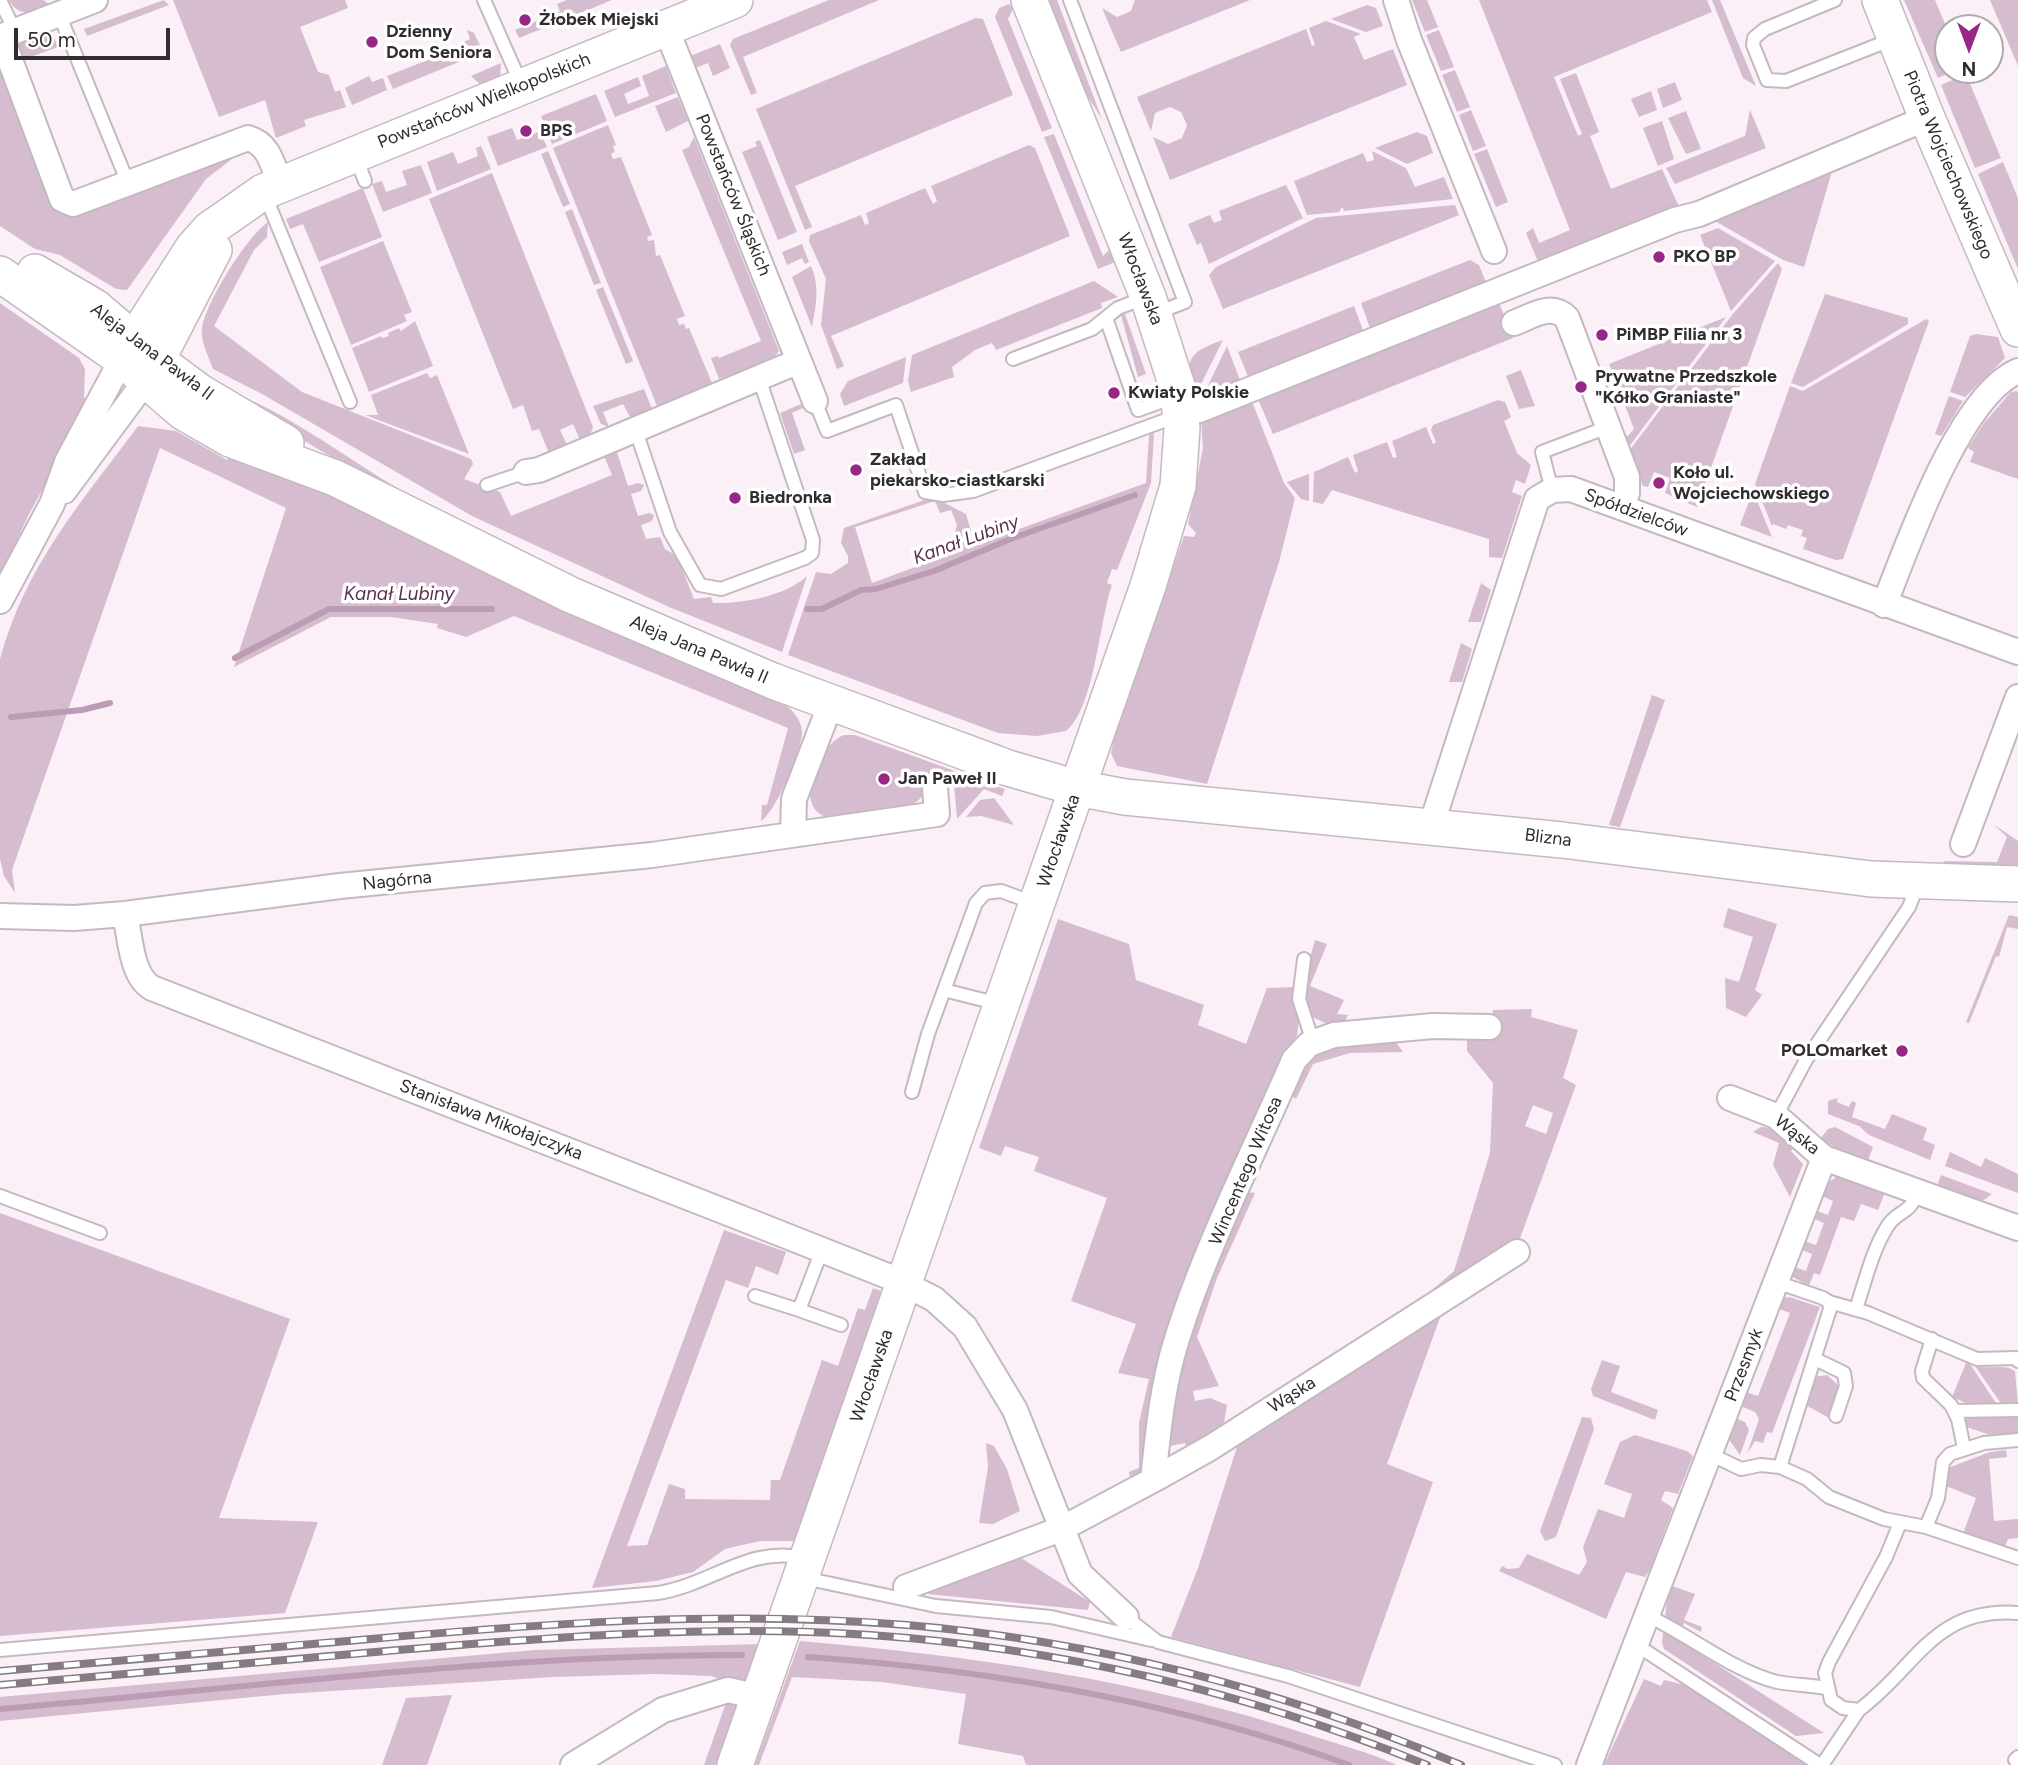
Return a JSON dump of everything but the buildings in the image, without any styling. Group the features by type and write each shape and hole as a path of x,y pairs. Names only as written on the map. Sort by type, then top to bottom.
{"street":[{"path":"0,601 52,504 67,463 260,195 266,150 260,141 248,138 73,204 62,199 5,35 95,0"},
{"name":"Powstańców Wielkopolskich","path":"260,195 359,167 522,86 735,0"},
{"name":"Włocławska","path":"735,1765 1168,526 1180,467 1180,405 1151,305 1030,0"},
{"path":"1396,0 1409,40 1494,251"},
{"name":"Piotra Wojciechowskiego","path":"1880,0 1927,118 2018,330"},
{"name":"Powstańców Śląskich","path":"666,28 815,401"},
{"path":"1180,405 1199,410 1663,225 1699,214 1927,118"},
{"name":"Aleja Jana Pawła II","path":"0,256 95,307 140,360"},
{"name":"Aleja Jana Pawła II","path":"0,274 335,478 571,595 660,635 831,703 1008,768 1077,788"},
{"path":"1514,323 1550,309 1559,310 1567,318 1627,477 1628,488 1622,507"},
{"path":"526,472 539,470 799,361"},
{"path":"1884,605 1958,434 1996,383 2018,371"},
{"name":"Spółdzielców","path":"1552,490 1571,489 2018,652"},
{"path":"1431,826 1537,499 1552,490"},
{"path":"1963,844 2018,697"},
{"path":"793,834 791,817 794,799 831,703"},
{"name":"Nagórna","path":"0,916 74,918 125,914 340,887 652,855 937,814 935,788"},
{"name":"Blizna","path":"1077,788 1133,798 1431,826 1871,879 2018,884"},
{"name":"Stanisława Mikołajczyka","path":"125,914 138,972 143,982 152,988 905,1284"},
{"path":"1313,1042 1334,1035 1433,1026 1489,1027"},
{"name":"Wincentego Witosa","path":"1153,1480 1168,1374 1176,1341 1206,1264 1294,1060 1313,1042"},
{"name":"Wąska","path":"1730,1098 1776,1116 1824,1158"},
{"path":"1824,1158 2018,1228"},
{"name":"Przesmyk","path":"1589,1765 1824,1158"},
{"name":"Wąska","path":"894,1592 1061,1529 1153,1480 1210,1448 1517,1252"},
{"path":"905,1284 950,1311 981,1351 1027,1434 1080,1574 1126,1617"},
{"path":"573,1765 663,1710 728,1690 762,1688"}],"lane":[{"path":"1,0 5,35"},
{"path":"484,0 522,86"},
{"path":"1013,359 1092,329 1118,308 1185,302 1070,0"},
{"path":"1835,0 1765,29 1754,38 1753,46 1767,80 1786,81 1896,38"},
{"path":"59,14 128,183"},
{"path":"260,195 350,402"},
{"path":"1106,318 1138,410 1180,405"},
{"path":"635,428 670,532 700,585 721,589 805,558 811,553 813,540 759,378"},
{"path":"815,401 827,431 896,405 925,492 943,495 973,491 1180,405"},
{"path":"1552,490 1542,452 1608,427"},
{"path":"487,485 526,472"},
{"path":"1776,1116 1806,1060 1909,907 1919,881"},
{"path":"912,1092 967,922 985,893 1000,891 1037,905"},
{"path":"1304,959 1299,999 1313,1042"},
{"path":"944,990 1002,1005"},
{"path":"1856,1309 1884,1231 1892,1219 1907,1212 1918,1192"},
{"path":"0,1196 100,1233"},
{"path":"799,1310 822,1250"},
{"path":"1776,1282 1829,1303 1856,1309 1977,1359 2017,1358"},
{"path":"755,1296 841,1325"},
{"path":"1780,1467 1830,1309 1829,1303"},
{"path":"1932,1339 1922,1371 1923,1378 1955,1411 1964,1448"},
{"path":"1815,1359 1844,1373 1846,1381 1836,1416"},
{"path":"1955,1411 2018,1410"},
{"path":"1926,1527 1938,1498 1943,1462 1950,1454 1964,1448 2018,1440"},
{"path":"1710,1454 1741,1469 1761,1465 1780,1467 1807,1479 1829,1497 1900,1523 1926,1527 2018,1558"},
{"path":"1859,1710 1843,1708 1831,1700 1826,1688 1825,1673 1880,1569 1900,1523"},
{"path":"0,1650 658,1593 703,1582 760,1555 792,1555 805,1568 936,1606 1051,1617 1288,1676 1555,1765"},
{"path":"1635,1644 1821,1765 1859,1710 1879,1695 1946,1627 1975,1615 2018,1613"},
{"path":"1646,1615 1681,1631 1754,1674 1778,1682 1826,1688"},
{"path":"1126,1617 1158,1642"}],"shaded area":[{"path":"9,0 43,0 51,5 33,12 22,12"},
{"path":"164,0 169,5 87,36 84,29"},
{"path":"173,0 345,0 348,8 300,27 318,72 329,75 335,92 340,90 346,107 304,120 306,126 276,138 265,100 219,117"},
{"path":"567,0 612,0 519,38 515,30 560,11 557,4"},
{"path":"829,0 879,0 743,57 757,93 751,95 730,45 733,39"},
{"path":"1045,0 1057,0 1102,119 1076,78"},
{"path":"1135,0 1250,0 1121,52 1102,8 1117,17 1131,11"},
{"path":"1412,0 1427,0 1438,27 1425,32"},
{"path":"1479,0 1707,0 1712,12 1554,77 1578,136 1582,134 1560,79 1576,73 1599,132 1590,136 1611,189 1662,169 1680,209 1539,264 1526,233 1533,228 1539,243 1570,230"},
{"path":"1712,0 1720,0 1756,86 1743,78"},
{"path":"1904,0 1935,0 1941,14 1934,14 1934,69"},
{"path":"1990,0 2018,0 2018,66 2004,33 2004,14 1996,14"},
{"path":"1009,4 1013,9 1008,19 1052,128 1042,132 995,17 999,8"},
{"path":"1367,5 1376,8 1383,26 1366,32 1331,19"},
{"path":"976,18 983,19 1013,95 795,186 812,227 805,230 756,109"},
{"path":"1326,21 1361,34 1354,37 1364,60 1393,49 1407,85 1170,180 1153,137 1168,144 1182,138 1187,125 1181,112 1170,107 1155,113 1151,131 1137,97 1306,29 1312,46 1315,45 1309,28"},
{"path":"50,29 58,47 22,60 14,42"},
{"path":"467,30 474,33 483,52 393,89 387,76 461,47 460,44 470,39"},
{"path":"1439,30 1454,67 1441,71 1426,35"},
{"path":"720,44 730,68 713,76 708,63 693,69 688,57"},
{"path":"0,56 59,213 76,214 237,155 206,179 127,290 116,289 60,255 35,249 0,226"},
{"path":"501,63 500,77 483,87 471,76"},
{"path":"666,66 676,93 615,117 604,91 638,77 641,86 624,94 628,104 649,96 642,76"},
{"path":"1455,70 1470,107 1457,112 1442,75"},
{"path":"369,76 372,82 383,78 387,90 352,105 345,88"},
{"path":"1675,82 1682,100 1663,108 1657,89"},
{"path":"1970,84 2001,158 1975,168 1941,85"},
{"path":"1651,91 1657,110 1639,117 1631,99"},
{"path":"596,94 607,121 552,144 541,116"},
{"path":"678,97 688,121 666,132 655,106"},
{"path":"1471,110 1486,146 1473,151 1459,115"},
{"path":"1750,110 1766,148 1675,184 1666,168 1745,136"},
{"path":"1686,111 1701,149 1686,154 1668,118"},
{"path":"1662,121 1674,159 1658,166 1643,128"},
{"path":"537,124 547,147 498,166 487,137 512,128 517,140 538,132"},
{"path":"608,125 616,145 613,146 615,152 611,154 613,159 621,157 652,235 647,237 648,241 654,240 656,256 660,255 685,316 677,319 679,325 684,324 686,329 689,328 712,383 657,406 553,148"},
{"path":"1417,132 1427,136 1433,153 1407,164 1375,148"},
{"path":"1054,134 1103,256 1112,247 1120,260 1098,269 1044,137"},
{"path":"694,137 779,351 773,359 719,379 711,358 719,358 761,341 682,150 689,147"},
{"path":"760,140 797,232 778,240 742,152 757,146 755,142"},
{"path":"1029,145 1035,148 1070,236 831,336 844,366 837,369 821,325 826,279 809,241 810,235 861,215 865,225 869,223 866,213 925,188 933,204 937,201 931,186"},
{"path":"481,146 491,169 437,191 427,162 453,152 458,164 478,156 476,148"},
{"path":"1487,149 1508,202 1496,207 1474,154"},
{"path":"548,151 570,204 563,207 541,154"},
{"path":"1372,151 1406,168 1415,187 1444,177 1453,199 1344,211 1342,207 1339,212 1307,215 1294,181 1363,153 1367,162 1374,160"},
{"path":"2003,162 2018,198 2018,269 1978,174"},
{"path":"421,165 432,193 383,212 372,184 382,181 386,192 407,185 402,171"},
{"path":"1833,168 1804,267 1783,260 1708,217"},
{"path":"492,173 593,427 590,435 580,440 573,424 560,430 567,445 549,453 539,429 532,431 523,405 513,409 429,199"},
{"path":"1286,185 1303,218 1209,264 1201,243 1197,245 1188,224 1210,215 1214,223 1222,220 1219,211"},
{"path":"363,188 382,237 319,262 303,224 290,229 286,219"},
{"path":"1455,205 1459,215 1223,309 1209,275 1216,267 1316,218"},
{"path":"572,209 601,283 594,285 565,212"},
{"path":"268,222 267,237 254,250 214,326 302,392 471,459 473,464 464,479 500,492 511,516 612,475 601,449 616,449 628,486 638,483 644,485 641,491 631,494 638,516 649,513 654,515 652,521 641,525 646,539 660,537 665,549 677,556 694,599 711,597 713,603 750,600 788,589 807,576 782,652 669,607 472,516 262,394 213,369 202,338 205,316 219,286 239,255"},
{"path":"1718,228 1775,261 1731,311 1700,235"},
{"path":"383,241 412,312 404,315 407,321 351,345 320,267"},
{"path":"802,244 809,262 805,264 802,258 787,265 782,252"},
{"path":"1470,260 1479,265 1487,285 1371,331 1361,303"},
{"path":"1778,263 1782,269 1697,507 1665,493 1670,478 1654,472 1648,487 1643,486 1629,451 1732,315"},
{"path":"811,266 816,289 812,327 792,277"},
{"path":"1094,281 1118,297 1101,303 1102,308 996,350 992,343 975,350 952,367 954,377 911,392 908,381 912,355"},
{"path":"603,287 633,361 626,364 596,290"},
{"path":"1825,294 1908,318 1908,324 1803,387 1791,383"},
{"path":"1498,300 1513,338 1273,434 1257,397"},
{"path":"0,303 79,358 85,369 84,397 90,402 28,516 0,578"},
{"path":"1354,306 1364,333 1249,379 1238,352"},
{"path":"1125,314 1146,374 1138,377 1121,315"},
{"path":"1726,317 1628,448 1625,439 1634,429 1609,364"},
{"path":"1926,319 1929,321 1843,559 1836,560 1803,549 1807,538 1801,536 1803,530 1788,525 1786,529 1773,524 1772,526 1755,484 1790,386 1803,391"},
{"path":"415,321 433,366 369,392 352,348 381,336 389,336 388,333 399,328 401,331"},
{"path":"1976,334 1998,337 2005,358 1965,397 1950,392 1970,336"},
{"path":"1223,340 1193,400 1189,368 1194,355"},
{"path":"1227,346 1241,383 1202,398"},
{"path":"906,357 903,383 844,406 840,394 848,381"},
{"path":"1521,370 1535,406 1519,409 1506,376"},
{"path":"427,373 430,378 437,375 469,454 365,415 378,415 371,395"},
{"path":"218,389 241,396 289,420 408,494 561,572 403,500"},
{"path":"644,389 652,409 630,417 623,404 603,412 609,427 601,424 593,406"},
{"path":"2017,391 2018,479 1970,462 1974,452 1968,448 1984,423 2011,392"},
{"path":"1949,396 1963,401 1941,436 1935,434"},
{"path":"1251,399 1284,483 1295,498 1279,562 1207,784 1117,766 1111,753 1115,734 1184,536 1194,537 1196,533 1188,524 1203,448 1201,418"},
{"path":"1498,400 1505,402 1511,417 1504,421 1517,453 1531,465 1525,484 1516,480 1512,492 1522,496 1502,558 1489,557 1489,539 1332,490 1323,504 1313,502 1314,472 1348,457 1355,473 1358,471 1353,455 1387,442 1393,458 1397,457 1392,441 1426,427 1433,444 1436,442 1431,430 1433,425"},
{"path":"801,404 803,408 792,413 805,450 794,454 780,413"},
{"path":"138,426 176,431 227,460 234,449 780,701 795,714 802,732 793,765 774,806 761,821 762,805 767,805 788,728 514,616 466,637 437,628 438,624 391,617 331,617 234,667 286,508 160,448 12,870 15,893 4,876 0,859 0,659 11,625 40,564 76,509"},
{"path":"1154,433 1151,483 1117,570 1112,569 1107,583 1112,585 1090,684 1076,719 1066,731 1037,736 998,733 788,655 816,572 831,574 848,563 848,556 841,543 844,528 933,497 966,514 975,545 1146,483 1149,435","holes":["935,501 940,513 951,510 957,525 948,555 872,583 855,527"]},
{"path":"1309,474 1309,501 1301,499 1287,482"},
{"path":"1753,491 1772,537 1740,525"},
{"path":"561,572 771,667 633,605"},
{"path":"1481,583 1491,590 1481,622 1468,622"},
{"path":"1461,643 1472,649 1462,682 1449,682"},
{"path":"787,667 1001,745 1020,755"},
{"path":"1652,695 1665,700 1620,827 1609,825"},
{"path":"844,735 855,735 1005,789 1002,796 984,789 957,819 954,784 924,785 922,797 910,807 830,818 818,813 812,803 810,791 818,763 835,741"},
{"path":"994,798 1014,825 981,816 966,817 980,800"},
{"path":"1993,824 2018,841 2018,867 1948,865 1943,861 1997,862 2007,837"},
{"path":"1728,908 1777,924 1755,990 1762,995 1746,1017 1726,1008 1725,978 1739,982 1753,937 1723,927"},
{"path":"2009,915 2018,917 2018,929 2007,927 1999,957 1996,956 1969,1023 1966,1022"},
{"path":"1058,919 1129,944 1136,980 1204,1005 1198,1025 1246,1044 1267,988 1295,987 1294,1007 1299,1020 1297,1035 1216,1217 1147,1463 1139,1475 1130,1479 1129,1472 1139,1468 1139,1423 1149,1379 1118,1373 1136,1324 1071,1301 1107,1198 1034,1171 1039,1157 1005,1146 1001,1156 979,1148"},
{"path":"1315,940 1327,944 1310,986 1344,1000 1337,1014 1348,1015 1342,1027 1336,1028 1308,1015 1305,1006 1305,987"},
{"path":"1532,1009 1531,1017 1578,1030 1563,1078 1576,1085 1519,1241 1425,1303 1431,1291 1454,1271 1490,1153 1493,1083 1467,1051 1467,1034 1491,1022 1493,1010","holes":["1533,1105 1553,1113 1546,1134 1525,1126"]},
{"path":"1395,1041 1403,1052 1350,1053 1313,1064 1296,1099 1286,1092 1312,1056 1335,1043"},
{"path":"1838,1098 1837,1102 1849,1107 1852,1101 1856,1103 1852,1117 1885,1129 1892,1114 1927,1128 1923,1140 1935,1145 1930,1160 1869,1135 1859,1126 1828,1114 1828,1101"},
{"path":"1761,1127 1774,1128 1796,1144 1791,1151 1803,1164 1790,1197 1773,1165 1779,1143 1753,1132"},
{"path":"1835,1127 1873,1147 1868,1160 1850,1156 1820,1139 1828,1129"},
{"path":"1950,1152 1981,1167 1985,1158 2018,1174 2018,1193 1945,1166"},
{"path":"1941,1175 1992,1194 1981,1202 1941,1190 1938,1183"},
{"path":"1838,1176 1885,1192 1878,1210 1861,1204 1854,1221 1841,1217 1820,1275 1814,1273 1809,1286 1791,1276 1794,1267 1806,1271 1812,1254 1800,1249 1804,1241 1816,1245 1824,1223 1812,1218 1815,1210 1828,1215 1833,1201 1822,1196 1823,1186"},
{"path":"1245,1192 1255,1193 1217,1278 1197,1337 1219,1386 1193,1391 1195,1401 1210,1398 1227,1405 1224,1422 1197,1445 1187,1448 1185,1443 1165,1447 1175,1368"},
{"path":"0,1213 290,1319 219,1518 318,1522 285,1613 0,1636"},
{"path":"724,1230 786,1252 778,1275 756,1266 748,1288 726,1280 627,1546 647,1545 669,1484 685,1489 685,1499 770,1500 771,1480 780,1480 822,1360 838,1366 858,1308 865,1310 873,1288 881,1291 797,1541 760,1541 725,1549 693,1572 656,1581 592,1588"},
{"path":"1789,1297 1820,1307 1772,1433 1767,1432 1763,1443 1755,1441 1747,1454 1759,1419 1755,1412 1738,1405 1746,1392 1758,1396 1790,1313 1779,1309 1781,1298"},
{"path":"1441,1315 1387,1464 1433,1482 1360,1687 1171,1637 1198,1568 1238,1444"},
{"path":"1602,1360 1620,1366 1611,1392 1658,1410 1655,1420 1593,1396 1591,1389"},
{"path":"1966,1363 1970,1364 1998,1406 1973,1406 1952,1397"},
{"path":"1975,1366 2006,1367 2015,1371 2018,1405 2002,1405"},
{"path":"1827,1375 1840,1387 1829,1418 1804,1404 1814,1377"},
{"path":"1968,1416 2018,1416 2018,1434 1990,1435 1964,1426"},
{"path":"1582,1417 1591,1418 1594,1429 1556,1537 1545,1541 1540,1531"},
{"path":"1733,1417 1745,1422 1749,1430 1740,1455 1728,1438"},
{"path":"1635,1435 1687,1451 1693,1456 1678,1494 1665,1491 1661,1500 1673,1508 1655,1556 1658,1558 1645,1577 1626,1572 1606,1619 1499,1571 1502,1566 1508,1569 1519,1568 1527,1554 1579,1575 1587,1562 1583,1547 1598,1509 1624,1518 1632,1494 1604,1484 1620,1442"},
{"path":"986,1443 994,1446 1007,1469 1020,1511 993,1524 979,1523 988,1467"},
{"path":"2006,1450 2007,1457 1989,1459 1994,1521 2018,1519 2018,1538 2008,1539 2004,1549 1963,1534 1976,1498 1946,1486 1948,1468 1990,1452"},
{"path":"1018,1556 1090,1602 1088,1610 927,1594"},
{"path":"1669,1585 1695,1594 1684,1620 1702,1627 1701,1632 1684,1623 1678,1640 1824,1733 1796,1736 1664,1649 1662,1642"},
{"path":"800,1641 929,1654 1120,1685 1245,1715 1397,1765 1026,1765 1023,1756 958,1744 966,1694 882,1682 792,1677 759,1765 755,1765"},
{"path":"764,1644 750,1683 731,1683 711,1676 655,1674 553,1677 285,1694 0,1721 0,1697 535,1650"},
{"path":"1644,1679 1661,1686 1664,1680 1694,1687 1810,1765 1604,1765"},
{"path":"452,1695 427,1765 382,1765 406,1698"},
{"path":"727,1700 744,1705 723,1765 704,1765"}],"waterway":[{"name":"Kanał Lubiny","path":"807,609 822,609 861,590 876,589 934,571 1013,538 1135,495"},
{"name":"Kanał Lubiny","path":"235,658 329,609 492,609"},
{"name":"Kanał Lubiny","path":"11,717 82,710 110,703"},
{"path":"0,1709 370,1674 556,1660 742,1655"},
{"path":"808,1657 946,1670 1083,1692 1217,1723 1349,1765"}],"railway":[{"path":"0,1671 438,1633 639,1620 773,1619 907,1625 1049,1643 1190,1673 1327,1714 1461,1765"},
{"path":"0,1685 575,1637 693,1631 870,1635 1013,1651 1154,1678 1292,1716 1427,1765"}],"place":[{"name":"Żłobek Miejski","path":"525,20"},
{"name":"Dzienny Dom Seniora","path":"372,42"},
{"name":"BPS","path":"526,131"},
{"name":"PKO BP","path":"1659,257"},
{"name":"PiMBP Filia nr 3","path":"1602,335"},
{"name":"Prywatne Przedszkole \"Kółko Graniaste\"","path":"1581,387"},
{"name":"Kwiaty Polskie","path":"1114,393"},
{"name":"Zakład piekarsko-ciastkarski","path":"856,470"},
{"name":"Koło ul. Wojciechowskiego","path":"1659,483"},
{"name":"Biedronka","path":"735,498"},
{"name":"Jan Paweł II","path":"884,779"},
{"name":"POLOmarket","path":"1902,1051"}]}
